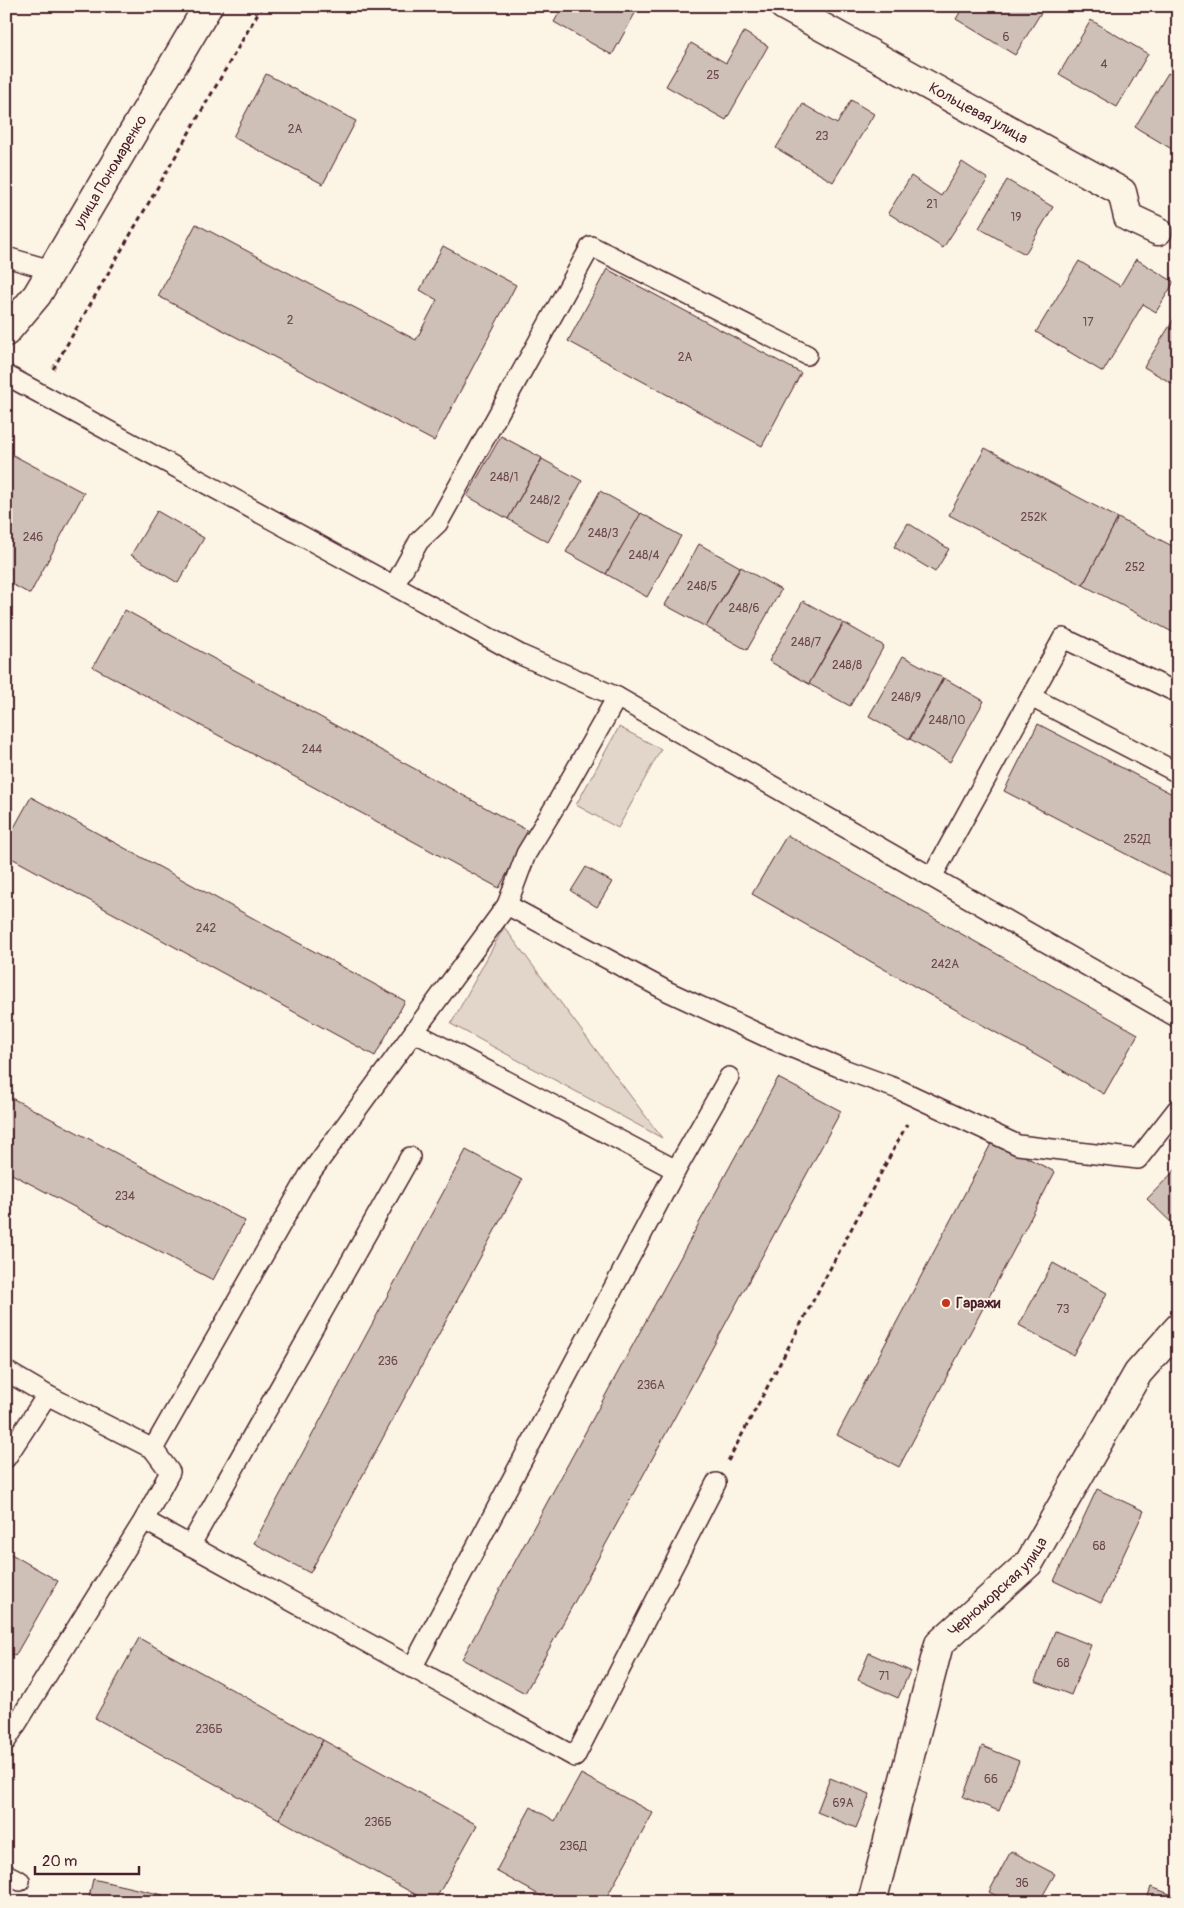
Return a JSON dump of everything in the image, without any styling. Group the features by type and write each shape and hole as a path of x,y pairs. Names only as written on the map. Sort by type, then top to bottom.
{"street":[{"name":"улица Пономаренко","path":"6,332 37,295 208,6"},
{"name":"Кольцевая улица","path":"784,6 1122,192 1128,217 1158,231"},
{"name":"Черноморская улица","path":"872,1902 939,1644 1029,1563 1138,1373 1178,1328"}],"lane":[{"path":"394,586 419,541 438,523 591,246 807,355"},
{"path":"6,257 52,270"},
{"path":"6,376 521,655 617,697 1178,1018"},
{"path":"932,877 1063,638 1178,693"},
{"path":"153,1449 309,1175 507,904 526,854 617,697"},
{"path":"1031,697 1178,773"},
{"path":"507,904 685,999 764,1036 920,1100 1018,1145 1138,1159 1178,1108"},
{"path":"414,1032 676,1170"},
{"path":"412,1668 676,1170 729,1077"},
{"path":"190,1546 410,1157"},
{"path":"6,1371 47,1395 153,1449 170,1472 144,1520 6,1741"},
{"path":"6,1458 47,1395"},
{"path":"144,1520 575,1757 716,1483"}],"path":[{"path":"39,393 262,6"},
{"path":"716,1483 920,1100"}],"shaded area":[{"path":"619,727 661,749 618,828 576,805"},
{"path":"504,927 662,1138 451,1024"}],"building":[{"path":"563,6 639,6 612,55 554,22"},
{"path":"964,6 1045,6 1015,55 956,19"},
{"path":"1091,20 1148,54 1117,107 1059,74"},
{"path":"744,32 768,46 726,120 666,86 691,43 726,63"},
{"path":"1168,73 1178,79 1178,147 1175,151 1135,127"},
{"path":"266,74 356,121 323,184 233,137"},
{"path":"851,100 874,114 833,182 776,148 803,104 837,124"},
{"path":"962,162 988,179 943,248 888,213 911,176 941,196"},
{"path":"1007,180 1053,207 1025,254 979,228"},
{"path":"196,224 416,340 437,300 420,290 443,246 516,285 434,441 158,296"},
{"path":"1136,259 1174,282 1156,312 1143,304 1103,372 1036,332 1079,261 1120,286"},
{"path":"607,269 801,373 762,446 568,341"},
{"path":"1174,319 1178,322 1178,387 1144,367"},
{"path":"501,436 542,458 508,519 467,496"},
{"path":"985,448 1118,518 1083,585 949,515"},
{"path":"13,455 84,493 30,594 6,581 6,467"},
{"path":"542,459 582,481 548,542 508,519"},
{"path":"600,491 641,514 606,574 566,552"},
{"path":"157,511 204,538 178,583 131,555"},
{"path":"641,513 681,536 647,597 606,574"},
{"path":"1118,518 1178,549 1178,635 1083,585"},
{"path":"908,523 949,549 935,572 894,547"},
{"path":"699,544 740,567 706,627 665,605"},
{"path":"741,567 781,590 747,650 706,627"},
{"path":"803,601 843,623 809,684 769,661"},
{"path":"125,610 530,832 499,888 93,667"},
{"path":"844,623 884,646 850,706 809,684"},
{"path":"903,656 943,678 909,739 869,716"},
{"path":"944,678 984,701 950,762 910,739"},
{"path":"1038,724 1178,797 1178,881 1004,791"},
{"path":"31,797 405,1001 375,1056 6,855 6,842"},
{"path":"787,835 1138,1034 1104,1094 752,894"},
{"path":"586,867 612,882 597,907 571,891"},
{"path":"778,1078 841,1111 525,1693 462,1659"},
{"path":"6,1095 245,1221 213,1280 6,1171"},
{"name":"Гаражи","path":"993,1140 1055,1172 899,1467 837,1435"},
{"path":"466,1150 522,1180 310,1573 254,1543"},
{"path":"1178,1167 1178,1229 1147,1199"},
{"path":"1053,1263 1107,1293 1073,1355 1019,1325"},
{"path":"1097,1489 1144,1511 1101,1603 1054,1581"},
{"path":"6,1551 58,1581 15,1656 6,1651"},
{"path":"1055,1631 1091,1645 1071,1695 1035,1681"},
{"path":"139,1638 323,1740 279,1819 95,1718"},
{"path":"869,1653 910,1671 898,1698 858,1680"},
{"path":"323,1740 477,1825 434,1902 429,1902 279,1819"},
{"path":"982,1746 1019,1761 999,1811 963,1797"},
{"path":"581,1774 653,1813 604,1902 552,1902 496,1871 531,1807 555,1821"},
{"path":"830,1778 870,1794 856,1828 817,1812"},
{"path":"1011,1851 1055,1874 1039,1902 1008,1902 989,1892"},
{"path":"93,1879 163,1895 162,1902 88,1902"},
{"path":"1151,1887 1178,1897 1178,1902 1146,1902"}],"place":[{"name":"Гаражи","path":"946,1303"}]}
